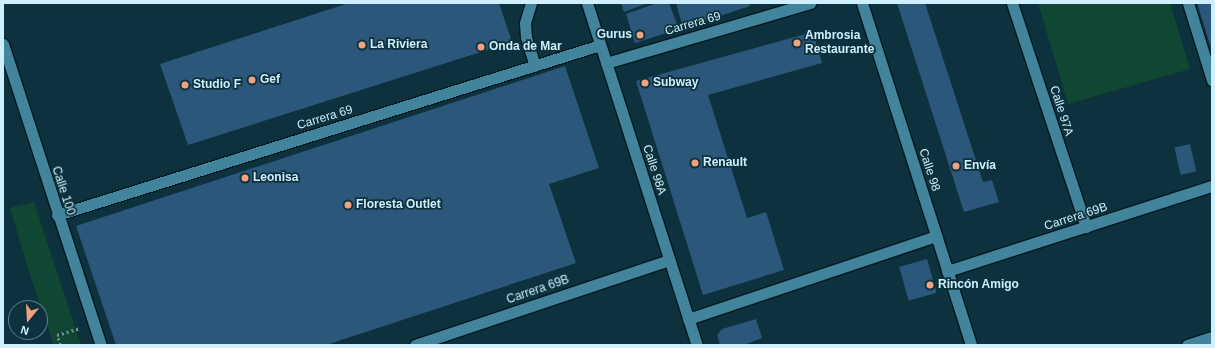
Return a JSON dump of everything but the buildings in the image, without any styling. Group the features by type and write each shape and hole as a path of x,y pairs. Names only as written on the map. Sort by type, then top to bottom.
{"street":[{"path":"531,3 525,23 526,38 535,66"},
{"name":"Calle 98A","path":"586,3 697,345"},
{"name":"Carrera 69","path":"606,63 810,3"},
{"name":"Calle 98","path":"862,3 971,345"},
{"name":"Calle 97A","path":"1012,3 1086,227"},
{"path":"1188,3 1212,80"},
{"name":"Calle 100","path":"3,44 57,215 101,345"},
{"name":"Carrera 69","path":"57,215 600,45"},
{"name":"Carrera 69B","path":"947,271 1212,186"},
{"path":"688,319 936,236"},
{"name":"Carrera 69B","path":"415,345 669,260"},
{"path":"1187,345 1212,337"}],"path":[{"path":"60,345 57,336 94,323"}],"green space":[{"path":"1038,3 1170,3 1190,69 1068,104"},
{"path":"34,202 81,345 54,345 48,328 48,300 39,300 10,208"}],"place":[{"name":"Gurus","path":"640,35"},
{"name":"Ambrosia Restaurante","path":"797,43"},
{"name":"La Riviera","path":"362,45"},
{"name":"Onda de Mar","path":"481,47"},
{"name":"Gef","path":"252,80"},
{"name":"Subway","path":"645,83"},
{"name":"Studio F","path":"185,85"},
{"name":"Renault","path":"695,163"},
{"name":"Envía","path":"956,166"},
{"name":"Leonisa","path":"245,178"},
{"name":"Floresta Outlet","path":"348,205"},
{"name":"Rincón Amigo","path":"930,285"}]}
